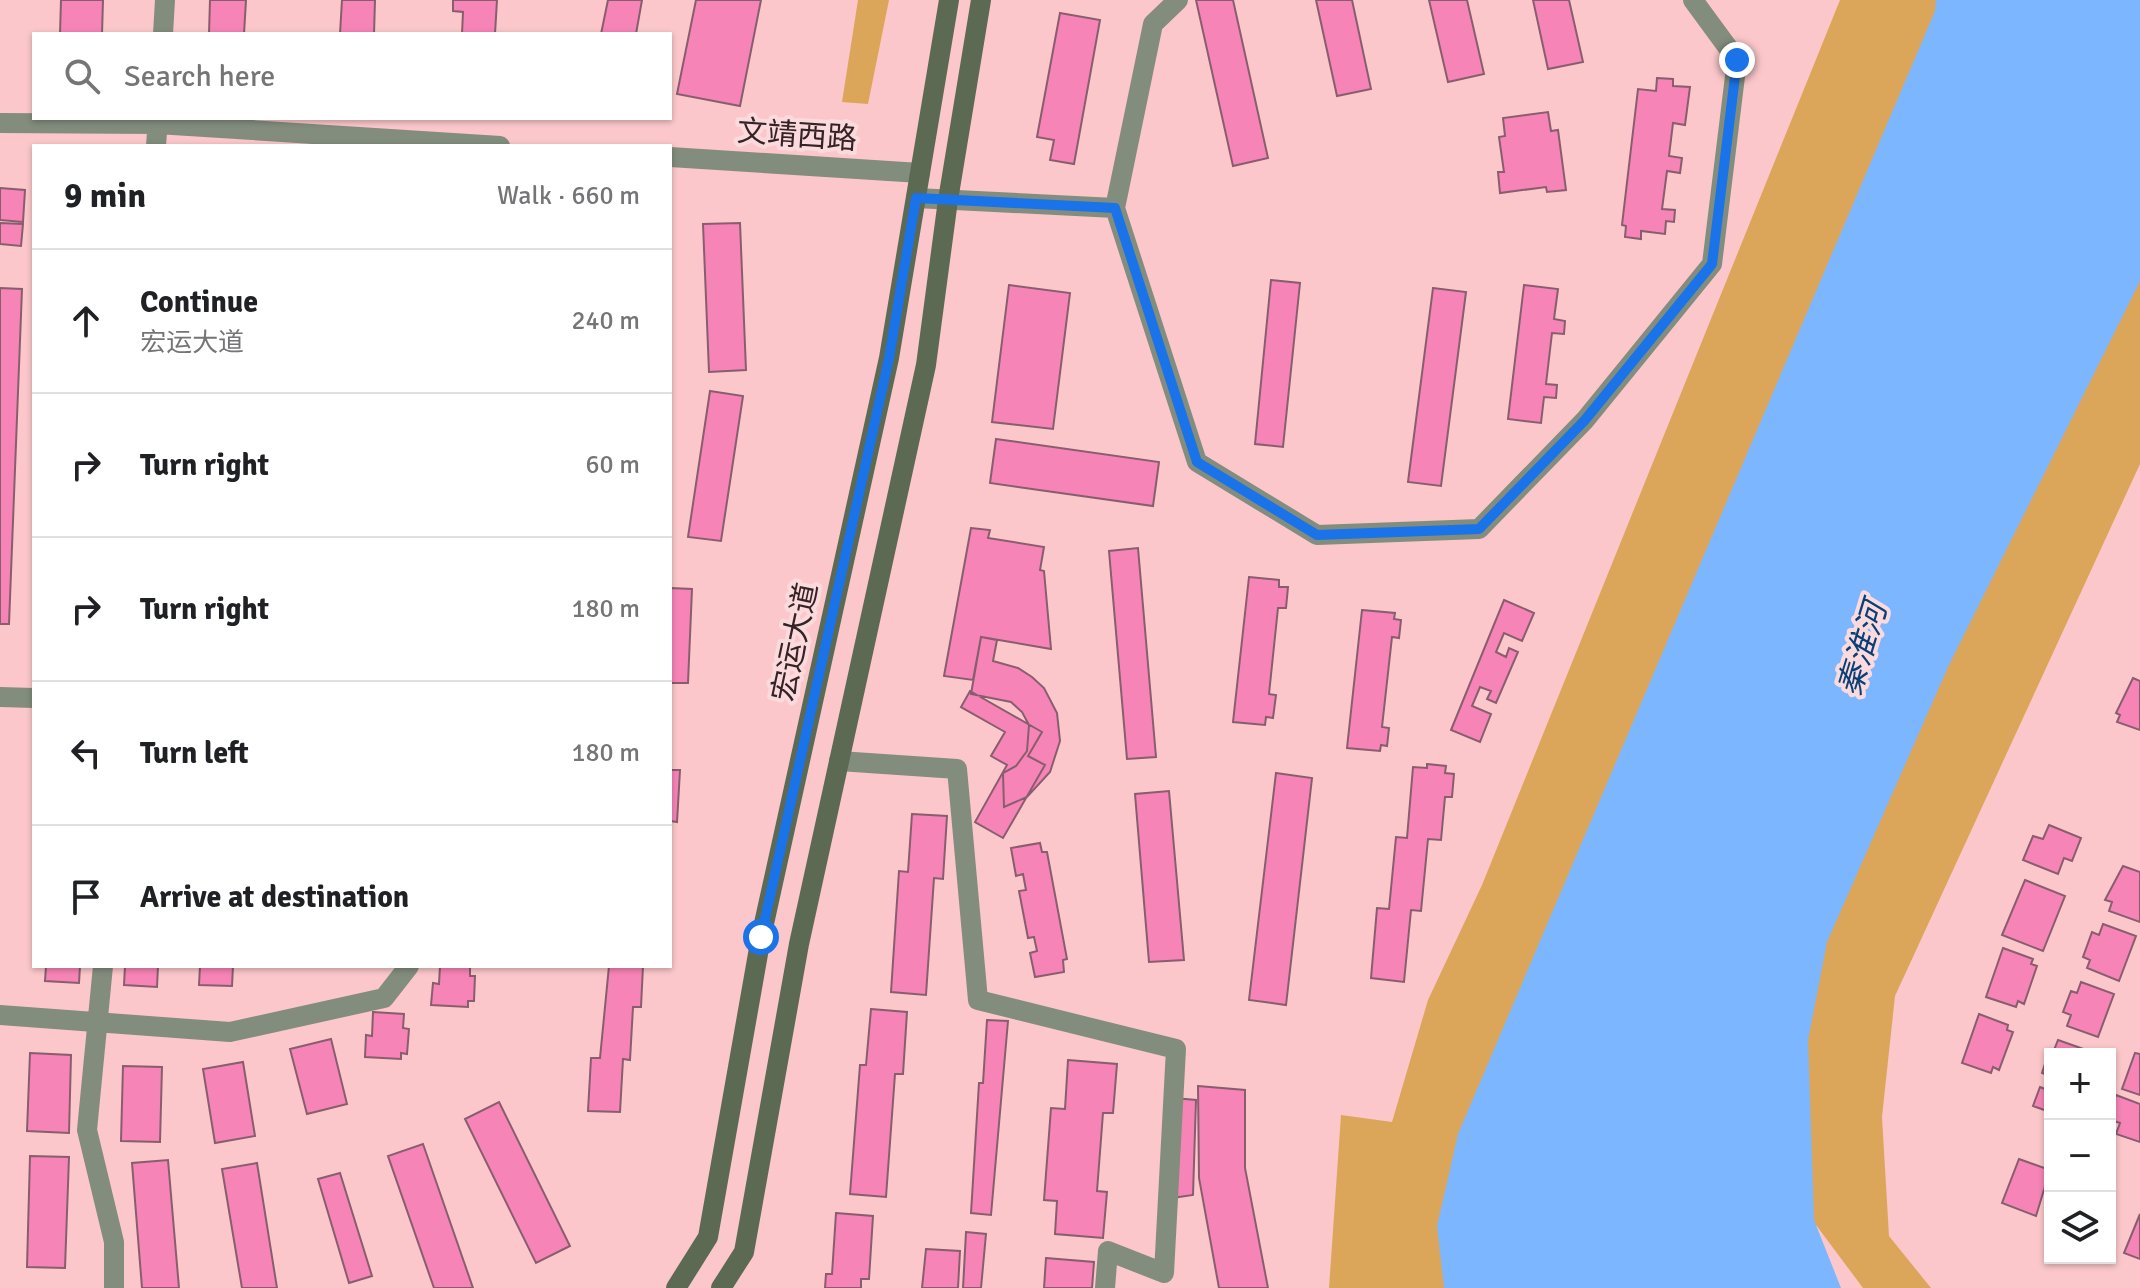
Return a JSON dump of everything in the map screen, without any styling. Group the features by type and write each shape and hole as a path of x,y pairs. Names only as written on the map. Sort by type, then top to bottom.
{"main road":[{"name":"宏运大道","path":"676,1288 708,1237 761,937 889,358 949,0"},
{"path":"721,1288 744,1252 799,944 926,365 948,200 981,0"}],"street":[{"path":"163,32 165,0"},
{"path":"1178,0 1153,24 1115,208 1197,462 1317,535 1479,529 1585,420 1712,264 1737,60 1693,0"},
{"path":"0,123 157,121 473,144"},
{"path":"156,144 157,121"},
{"name":"文靖西路","path":"672,157 920,173"},
{"path":"916,198 1115,208"},
{"path":"0,697 32,698"},
{"path":"839,761 957,769 978,1000 1176,1049 1164,1273 1108,1251 1105,1288"},
{"path":"103,968 87,1130 114,1242 114,1288"},
{"path":"0,1015 230,1032 384,998 407,968"}],"shaded area":[{"path":"858,0 889,0 868,104 842,102"},
{"path":"1840,0 2140,0 2140,464 1895,996 1882,1117 1889,1236 1931,1288 1863,1288 1813,1221 1699,1288 1329,1288 1341,1115 1392,1122 1428,1000 1482,885"}],"water":[{"name":"秦淮河","path":"1936,0 2140,0 2140,281 1948,667 1827,942 1808,1040 1814,1220 1841,1288 1444,1288 1437,1226 1458,1134 1935,11"}],"building":[{"path":"61,0 103,0 102,32 60,32"},
{"path":"210,0 246,0 244,32 209,32"},
{"path":"342,0 375,0 374,32 340,32"},
{"path":"453,0 497,0 495,32 462,32 463,12 453,11"},
{"path":"608,0 642,0 636,32 601,32"},
{"path":"696,0 761,0 740,106 677,94"},
{"path":"1196,0 1233,0 1268,158 1233,166"},
{"path":"1316,0 1352,0 1371,89 1337,96"},
{"path":"1429,0 1467,0 1484,74 1448,82"},
{"path":"1533,0 1569,0 1583,62 1548,69"},
{"path":"1060,13 1100,20 1074,164 1050,160 1054,140 1037,137"},
{"path":"1657,78 1673,79 1673,86 1690,87 1685,125 1673,123 1669,156 1682,158 1680,173 1667,171 1662,209 1675,210 1674,222 1666,221 1665,234 1641,231 1641,239 1625,237 1626,226 1622,225 1638,89 1656,91"},
{"path":"1548,112 1551,131 1558,130 1566,190 1547,192 1546,187 1500,193 1498,172 1504,172 1499,137 1505,136 1503,118"},
{"path":"0,188 25,190 23,222 0,220"},
{"path":"0,223 23,224 21,246 0,244"},
{"path":"740,223 746,370 709,372 703,224"},
{"path":"1271,280 1300,283 1283,447 1255,444"},
{"path":"1009,285 1070,293 1053,429 992,422"},
{"path":"1524,285 1558,289 1554,319 1565,321 1564,334 1552,333 1546,384 1557,385 1556,398 1544,397 1541,423 1508,419"},
{"path":"0,288 22,289 9,624 0,624"},
{"path":"1433,288 1466,292 1441,486 1408,482"},
{"path":"710,391 743,396 721,541 688,537"},
{"path":"996,439 1159,462 1153,506 990,483"},
{"path":"971,528 990,530 988,538 1044,547 1040,570 1044,571 1051,649 981,637 973,680 944,676"},
{"path":"1138,548 1156,757 1127,759 1109,551"},
{"path":"1249,577 1279,580 1279,587 1288,587 1286,608 1278,608 1269,694 1276,695 1273,718 1266,717 1265,725 1233,722"},
{"path":"672,588 692,589 688,683 672,683"},
{"path":"1504,600 1534,613 1522,641 1504,633 1496,652 1506,657 1509,648 1518,652 1496,703 1487,699 1491,691 1480,687 1472,706 1491,714 1480,742 1451,730"},
{"path":"1362,610 1395,613 1394,619 1401,620 1399,638 1392,637 1382,727 1389,728 1387,746 1381,745 1380,751 1347,748"},
{"path":"981,637 997,640 993,661 1018,668 1032,677 1044,688 1057,713 1060,741 1050,772 1027,797 1004,807 1003,773 1016,766 1027,751 1029,725 1022,712 1011,702 971,694"},
{"path":"2133,678 2140,681 2140,730 2117,722 2120,715 2116,713"},
{"path":"970,691 1042,732 1028,756 1045,765 1003,838 975,822 1007,765 991,756 1005,732 961,707"},
{"path":"1427,764 1446,766 1445,773 1454,774 1452,797 1445,797 1441,840 1428,839 1421,911 1411,910 1404,982 1371,978 1377,908 1389,909 1396,837 1407,838 1413,767 1427,768"},
{"path":"672,770 680,770 677,822 672,821"},
{"path":"1276,773 1312,778 1286,1005 1249,1000"},
{"path":"1169,791 1184,960 1149,962 1135,794"},
{"path":"912,814 947,816 943,879 934,878 926,995 891,992 899,871 908,872"},
{"path":"2049,825 2081,838 2072,861 2064,858 2058,874 2023,860 2033,836 2043,839"},
{"path":"1040,843 1042,852 1047,852 1067,959 1063,960 1064,972 1035,977 1030,953 1037,951 1034,937 1028,938 1019,891 1026,890 1023,874 1016,876 1011,848"},
{"path":"2123,866 2140,872 2140,922 2109,911 2112,902 2105,900"},
{"path":"2025,880 2065,896 2043,951 2002,935"},
{"path":"2103,924 2136,936 2119,981 2087,968 2090,960 2083,957 2092,932 2099,935"},
{"path":"2003,948 2033,959 2031,964 2037,966 2024,1004 2018,1001 2016,1007 1986,997"},
{"path":"46,968 80,968 79,983 45,981"},
{"path":"125,968 158,968 157,987 124,985"},
{"path":"200,968 233,968 232,986 199,985"},
{"path":"440,968 470,968 470,976 475,976 474,1001 468,1001 468,1007 431,1005 433,983 439,984"},
{"path":"609,968 643,968 641,1007 633,1007 630,1060 623,1059 620,1112 588,1111 591,1058 600,1058"},
{"path":"2081,982 2114,994 2098,1037 2067,1026 2071,1015 2063,1012 2071,991 2077,993"},
{"path":"871,1009 907,1012 903,1074 895,1074 886,1197 850,1194 860,1065 866,1065"},
{"path":"373,1012 404,1014 403,1028 409,1029 407,1054 401,1053 401,1059 365,1057 366,1035 372,1036"},
{"path":"1979,1014 2008,1025 2007,1030 2013,1032 1999,1070 1993,1067 1991,1073 1962,1063"},
{"path":"987,1020 1008,1021 991,1215 971,1213 979,1083 983,1083"},
{"path":"331,1039 347,1104 307,1114 290,1049"},
{"path":"2058,1040 2081,1048 2055,1048"},
{"path":"30,1053 71,1055 69,1133 27,1131"},
{"path":"2135,1053 2140,1054 2140,1095 2122,1089"},
{"path":"1068,1060 1117,1064 1113,1113 1103,1113 1097,1191 1107,1192 1103,1238 1055,1234 1057,1201 1044,1200 1051,1108 1065,1109"},
{"path":"243,1062 255,1136 215,1143 203,1069"},
{"path":"123,1066 162,1067 160,1142 121,1141"},
{"path":"1198,1086 1245,1090 1245,1168 1268,1288 1219,1288 1199,1178"},
{"path":"2040,1087 2044,1089 2044,1110 2033,1106"},
{"path":"2116,1095 2140,1104 2140,1142 2116,1134 2120,1123 2116,1122"},
{"path":"1174,1098 1196,1100 1193,1195 1172,1198"},
{"path":"499,1102 570,1246 536,1263 465,1119"},
{"path":"423,1144 473,1288 434,1288 388,1156"},
{"path":"30,1156 69,1157 65,1268 27,1267"},
{"path":"2019,1159 2044,1168 2044,1190 2036,1216 2002,1203"},
{"path":"168,1160 179,1288 142,1288 132,1163"},
{"path":"257,1163 277,1288 242,1288 222,1169"},
{"path":"340,1173 372,1276 349,1283 318,1179"},
{"path":"836,1213 873,1216 869,1279 861,1279 861,1288 825,1288 826,1274 832,1274"},
{"path":"2140,1214 2140,1259 2124,1253"},
{"path":"966,1232 986,1234 981,1288 963,1288"},
{"path":"926,1249 960,1251 958,1288 922,1288"},
{"path":"1046,1258 1094,1262 1092,1288 1044,1288"}],"route":[{"path":"761,937 889,358 916,198 1115,208 1197,462 1317,535 1479,529 1585,420 1712,264 1737,60"}]}
